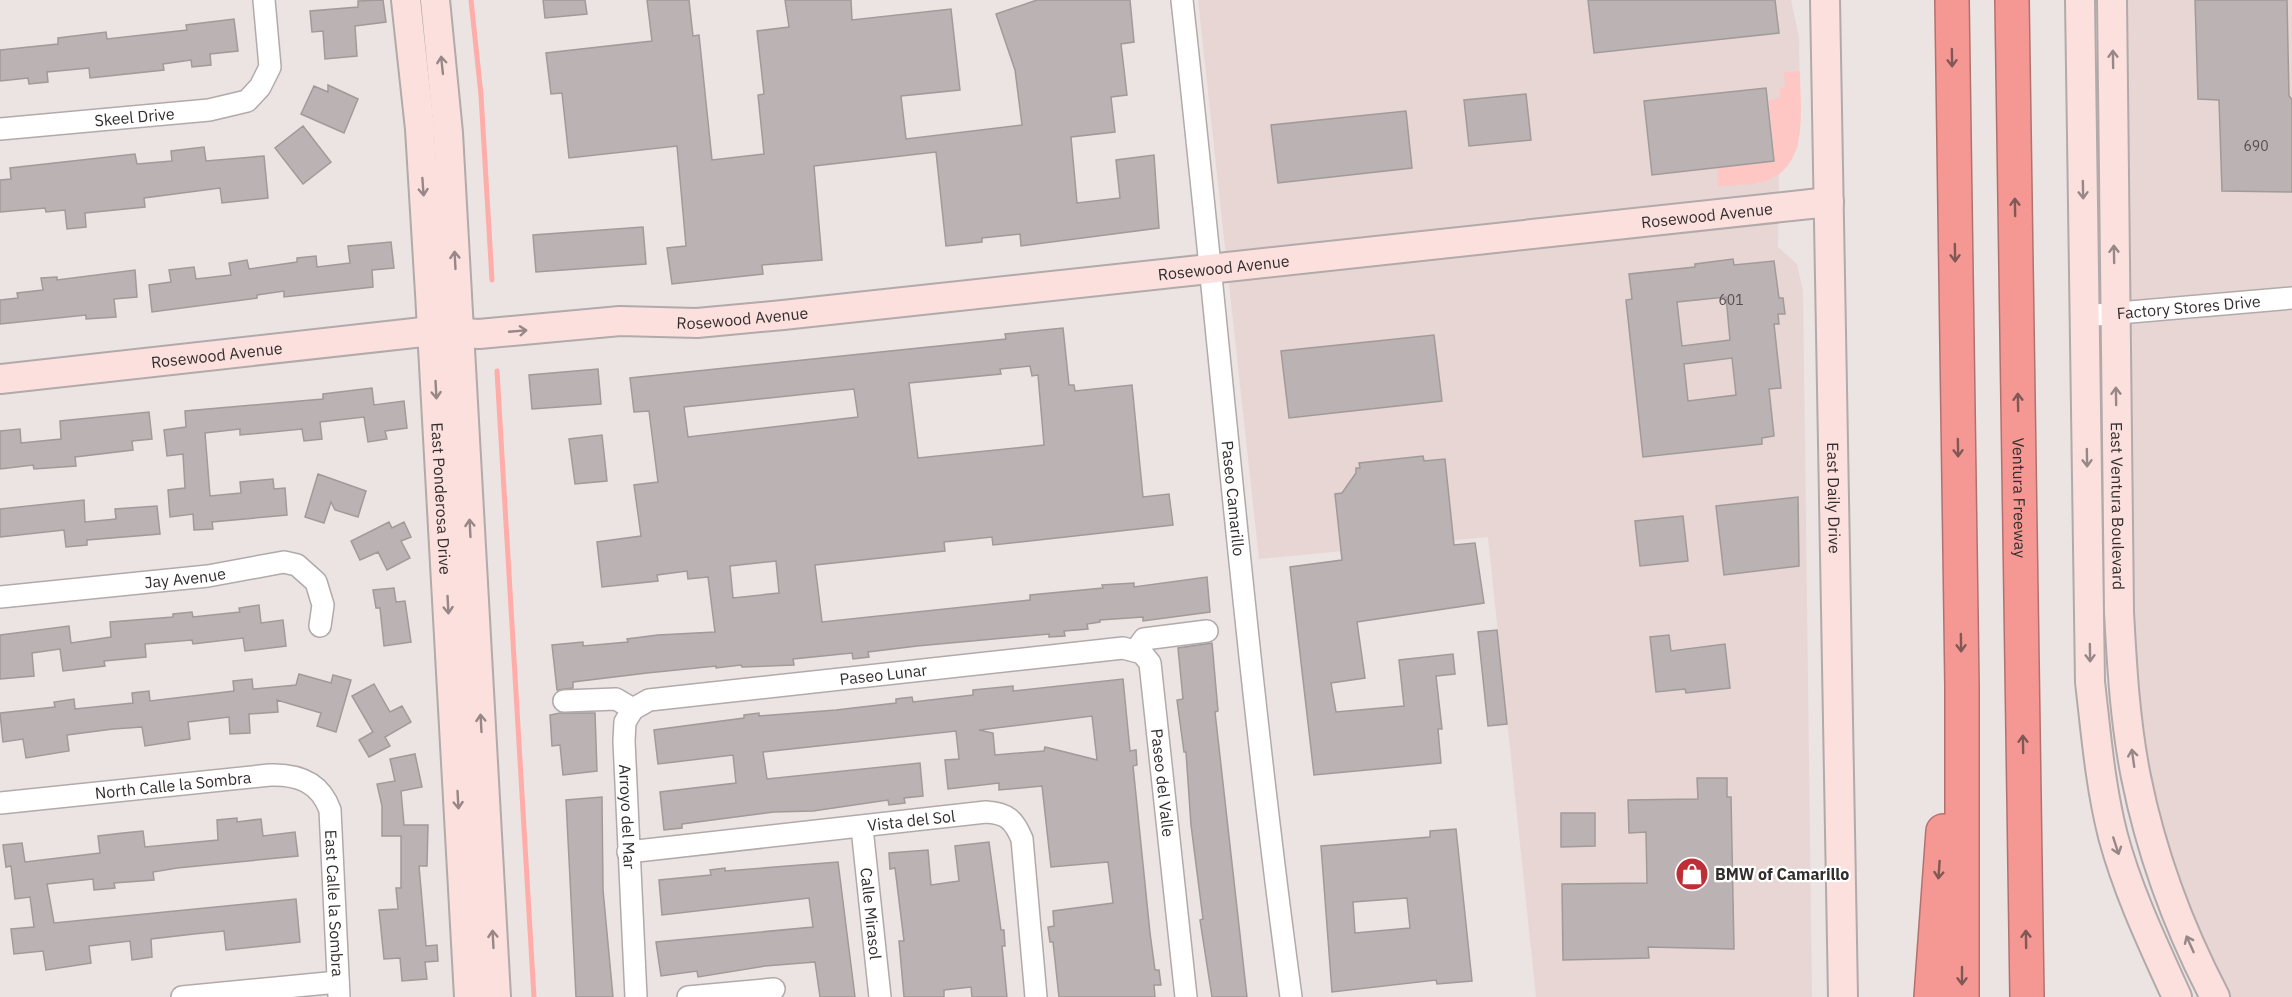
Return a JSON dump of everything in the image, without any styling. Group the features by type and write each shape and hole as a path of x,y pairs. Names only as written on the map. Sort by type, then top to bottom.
{"highway":[{"path":"1952,0 1962,687 1962,997"},
{"name":"Ventura Freeway","path":"2012,0 2027,997"},
{"path":"1930,997 1940,850 1962,687"}],"main road":[{"name":"East Ponderosa Drive","path":"406,0 420,129 450,328 496,997"},
{"name":"East Ponderosa Drive","path":"435,0 448,133 450,328 469,997"},
{"name":"East Daily Drive","path":"1826,0 1843,997"},
{"name":"East Ventura Boulevard","path":"2080,0 2090,682 2101,777 2113,836 2136,907 2177,997"},
{"name":"East Ventura Boulevard","path":"2112,0 2119,612 2124,699 2136,777 2154,845 2176,912 2215,997"},
{"name":"Rosewood Avenue","path":"0,379 450,328 571,308 620,321 697,323 1212,270 1829,202"}],"street":[{"name":"Skeel Drive","path":"0,129 224,108 247,101 260,87 270,67 271,56 264,0"},
{"name":"Paseo Camarillo","path":"1182,0 1212,270 1266,816 1291,997"},
{"name":"Factory Stores Drive","path":"2084,316 2292,298"},
{"name":"Jay Avenue","path":"0,597 208,576 284,562 297,565 316,582 323,604 320,626"},
{"path":"1136,650 1144,639 1207,630"},
{"name":"Paseo Lunar","path":"633,709 649,700 1111,650 1136,650"},
{"name":"Paseo del Valle","path":"1136,650 1150,663 1186,997"},
{"path":"564,701 616,699 633,709"},
{"name":"Arroyo del Mar","path":"633,709 626,722 624,741 636,997"},
{"name":"North Calle la Sombra","path":"0,803 287,775 312,783 326,799 330,810"},
{"name":"East Calle la Sombra","path":"330,810 339,989"},
{"name":"Vista del Sol","path":"628,852 862,828 986,812 1010,817 1022,839 1036,997"},
{"name":"Calle Mirasol","path":"862,828 880,997"},
{"path":"182,997 339,989"},
{"path":"688,997 774,989"}],"shaded area":[{"path":"1198,0 1791,0 1799,37 1800,119 1798,146 1790,162 1779,174 1778,247 1797,264 1803,291 1812,997 1536,997 1488,537 1259,559"},
{"path":"2120,0 2292,0 2292,997 2227,997 2178,886 2155,803 2133,652"},
{"path":"1800,71 1799,135 1796,150 1789,163 1779,174 1759,183 1718,186 1717,168 1775,161 1769,100 1780,98 1780,89 1785,87 1784,72"}],"building":[{"path":"383,0 386,22 355,26 357,56 325,59 323,31 312,32 310,11 358,7 358,1"},
{"path":"543,0 585,0 587,14 545,18"},
{"path":"647,0 689,0 693,36 699,35 712,160 764,154 758,95 764,94 757,31 789,27 785,0 851,0 852,20 951,9 960,90 901,96 906,139 1022,125 1015,70 996,14 1037,0 1130,0 1134,42 1121,44 1127,95 1111,97 1115,132 1071,137 1077,203 1120,198 1116,160 1154,155 1159,228 1021,246 1020,234 982,238 982,242 946,246 936,152 814,166 822,260 762,265 763,274 672,284 667,248 686,246 677,146 569,158 562,93 551,94 546,53 652,41"},
{"path":"1588,0 1775,0 1779,33 1594,53"},
{"path":"2195,0 2287,0 2289,96 2292,99 2292,192 2222,191 2219,100 2198,99"},
{"path":"234,19 238,51 210,54 211,65 192,67 191,60 163,64 164,70 90,78 89,68 47,72 48,82 29,84 28,78 0,81 0,50 58,44 58,38 106,32 107,39 187,30 186,25"},
{"path":"328,85 358,99 344,133 301,114 314,86 328,92"},
{"path":"1766,88 1774,161 1652,175 1644,101"},
{"path":"1526,94 1531,140 1469,146 1464,100"},
{"path":"1406,111 1412,168 1278,183 1271,125"},
{"path":"303,126 331,162 303,184 275,148"},
{"path":"204,147 206,161 264,156 268,198 222,203 220,188 144,198 145,207 85,213 86,227 67,229 65,210 46,212 45,208 0,212 0,180 11,179 10,168 135,154 137,164 172,161 171,151"},
{"path":"643,227 646,264 536,272 533,235"},
{"path":"391,242 394,268 372,270 373,287 284,297 284,291 257,295 257,298 152,312 149,285 171,282 169,270 194,267 196,279 231,275 229,263 247,260 249,269 297,262 297,258 316,256 317,267 350,263 348,246"},
{"path":"1733,259 1734,265 1774,261 1779,298 1783,298 1785,314 1778,314 1779,324 1774,324 1781,388 1769,389 1774,436 1762,438 1762,444 1643,457 1626,300 1632,299 1629,274 1695,267 1695,264","holes":["1726,297 1730,340 1682,346 1677,302","1732,358 1736,395 1688,401 1684,364"]},
{"path":"135,270 137,297 114,299 116,317 86,319 86,315 0,324 0,300 18,298 17,293 43,290 41,278 57,277 57,280"},
{"path":"1063,328 1069,385 1074,385 1075,391 1132,385 1143,497 1169,494 1173,525 993,545 992,537 944,542 945,551 815,565 822,622 1030,600 1030,595 1103,588 1102,585 1134,583 1134,587 1207,577 1210,612 1143,621 1143,617 1100,620 1100,622 1087,624 1088,629 1064,631 1065,636 1049,637 1049,634 917,646 868,652 869,657 853,659 852,653 793,659 794,665 742,667 741,665 716,668 716,666 647,673 573,682 573,688 557,690 552,645 583,642 583,646 628,642 627,639 658,635 715,632 708,577 688,579 687,571 657,575 658,581 602,587 597,542 641,536 634,485 658,482 649,411 634,412 630,378 1006,339 1005,334","holes":["1030,366 1032,376 1038,375 1044,445 918,458 909,383 1001,374 1000,369","854,389 858,417 688,437 684,407","776,561 779,593 733,598 730,566"]},
{"path":"1434,335 1442,401 1289,418 1281,351"},
{"path":"598,369 601,404 532,409 529,375"},
{"path":"372,388 374,405 404,401 407,428 385,431 387,439 368,442 364,417 320,422 322,439 304,441 302,429 240,435 240,429 205,433 210,496 241,493 240,482 273,479 274,489 285,488 287,515 212,522 213,529 194,530 193,514 170,517 168,490 185,488 183,454 167,456 164,430 186,427 185,411 323,399 323,394"},
{"path":"149,412 152,439 132,441 133,450 75,457 76,466 34,469 33,465 0,469 0,431 20,429 21,443 61,439 60,421"},
{"path":"602,435 607,481 575,484 569,439"},
{"path":"1423,456 1424,461 1445,459 1454,545 1475,543 1484,603 1357,622 1365,678 1331,683 1336,712 1404,706 1399,660 1453,654 1455,674 1436,676 1442,729 1438,729 1441,763 1314,775 1290,567 1342,560 1335,494 1342,493 1356,473 1356,468 1360,468 1359,463"},
{"path":"318,474 366,491 358,517 335,510 331,502 324,523 305,517"},
{"path":"1798,497 1799,566 1724,575 1716,506"},
{"path":"84,500 85,522 116,519 115,509 157,506 160,534 87,540 87,545 66,547 64,530 0,537 0,509"},
{"path":"1683,516 1688,561 1640,566 1635,521"},
{"path":"389,522 392,528 404,522 411,537 401,541 410,558 387,570 378,552 360,560 351,541"},
{"path":"394,588 396,602 405,601 411,642 384,646 380,608 376,608 373,590"},
{"path":"259,605 261,623 283,620 286,646 245,651 243,638 193,644 192,640 145,644 146,657 104,661 105,666 63,671 60,649 32,653 34,676 0,679 0,635 69,626 71,643 111,637 110,622 173,617 173,614 192,612 193,617 240,612 239,608"},
{"path":"1497,630 1507,724 1488,726 1478,632"},
{"path":"1669,635 1671,651 1725,644 1730,688 1686,693 1685,689 1656,692 1650,637"},
{"path":"1212,643 1218,711 1215,712 1247,997 1212,997 1200,920 1203,919 1191,825 1186,752 1184,752 1177,700 1183,699 1178,648"},
{"path":"299,674 331,683 333,675 351,680 336,732 317,726 321,713 277,700 278,712 249,714 250,733 230,734 229,717 188,722 190,739 145,746 142,727 113,729 67,735 69,751 26,758 23,739 3,742 0,713 55,707 54,702 74,699 75,709 133,703 132,693 149,691 150,701 234,691 233,681 252,679 253,689 296,685"},
{"path":"1123,679 1130,751 1136,750 1137,765 1133,766 1150,933 1155,970 1159,970 1161,985 1154,985 1155,997 1059,997 1053,942 1050,942 1048,927 1054,926 1053,911 1113,903 1108,862 1051,867 1042,786 999,790 999,783 948,789 945,760 959,759 956,731 763,752 767,779 920,763 923,796 904,798 905,803 889,805 888,800 813,811 774,812 682,824 682,828 664,830 660,792 736,783 733,755 658,764 654,730 744,718 744,715 759,713 759,716 836,710 896,703 896,699 912,697 913,702 973,695 973,690 1013,686 1013,691","holes":["1092,716 1097,760 1045,747 1044,751 995,755 993,733 979,730"]},
{"path":"374,684 390,712 402,706 411,722 385,737 390,746 369,757 359,740 373,732 352,696"},
{"path":"595,713 597,771 563,775 560,745 552,746 550,715"},
{"path":"415,754 422,787 401,791 404,825 428,825 427,866 419,866 426,946 437,945 438,961 425,962 427,979 402,981 400,958 384,959 379,910 398,909 396,888 401,888 401,836 382,836 382,806 377,784 395,781 390,759"},
{"path":"1697,778 1727,778 1727,797 1731,797 1734,949 1648,947 1649,958 1563,960 1562,884 1647,883 1646,832 1629,833 1628,800 1698,799"},
{"path":"602,797 603,890 613,997 576,997 566,800"},
{"path":"1561,813 1595,813 1595,846 1561,847"},
{"path":"237,818 237,822 261,819 263,836 295,832 298,856 153,872 154,880 114,883 115,888 94,890 93,879 47,884 54,923 296,899 300,942 226,950 224,931 194,934 151,939 152,957 132,960 130,941 89,946 91,963 46,970 43,951 14,954 11,929 34,927 30,897 15,899 11,866 6,867 3,845 22,843 25,862 100,853 98,836 123,833 143,831 145,847 218,840 217,820"},
{"path":"1456,829 1472,981 1437,984 1436,980 1332,992 1321,846 1430,837 1430,831","holes":["1407,898 1410,928 1355,933 1353,902"]},
{"path":"989,842 1001,930 1004,930 1005,946 1002,946 1007,997 972,997 971,987 944,990 944,997 904,997 899,941 904,941 895,868 890,869 889,853 928,850 931,885 959,881 955,846"},
{"path":"838,862 855,997 820,997 815,962 765,966 698,977 697,971 661,976 656,942 813,927 809,898 662,915 659,880 711,875 710,870 725,868 725,871"}],"waterway":[{"path":"471,0 481,95 492,280"},
{"path":"497,371 534,997"}],"place":[{"name":"BMW of Camarillo","path":"1692,874"}]}
